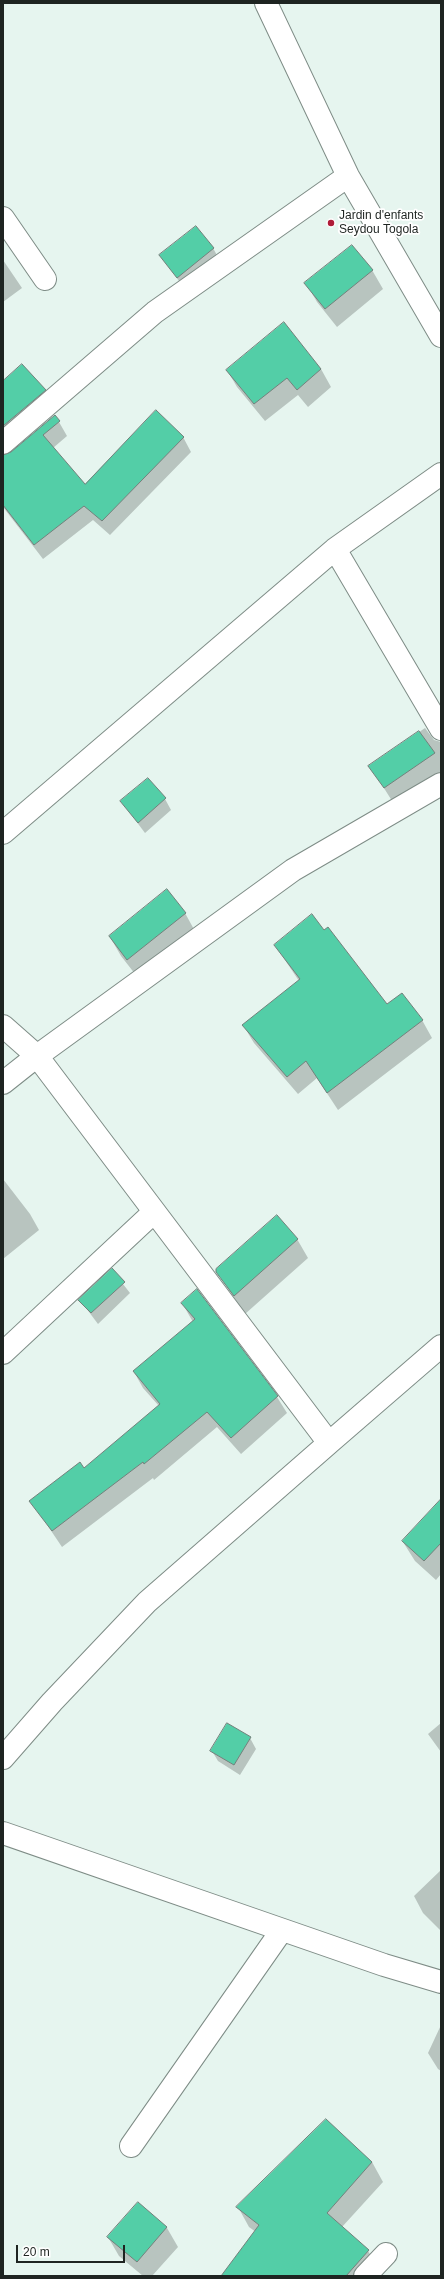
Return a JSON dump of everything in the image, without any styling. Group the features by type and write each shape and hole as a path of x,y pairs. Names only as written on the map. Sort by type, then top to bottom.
{"street":[{"path":"266,3 348,176 441,336"},
{"path":"3,443 155,312 348,176"},
{"path":"3,218 45,279"},
{"path":"3,833 335,549 441,474"},
{"path":"335,549 441,729"},
{"path":"3,1083 37,1056 293,870 441,784"},
{"path":"3,1026 37,1056 329,1443"},
{"path":"3,1353 154,1212"},
{"path":"3,1758 52,1702 148,1602 441,1346"},
{"path":"3,1833 384,1965 441,1982"},
{"path":"131,2146 282,1930"},
{"path":"365,2276 386,2254"}],"building":[{"path":"196,226 214,248 177,278 159,255"},
{"path":"352,245 373,270 325,309 304,283"},
{"path":"284,322 321,369 297,390 287,378 254,404 226,370"},
{"path":"22,364 46,390 3,426 3,381"},
{"path":"156,410 184,437 102,521 84,506 34,545 3,505 3,455 11,452 55,415 60,421 43,435 85,484"},
{"path":"419,731 435,753 384,788 368,766"},
{"path":"148,778 166,798 138,823 120,801"},
{"path":"167,889 186,913 127,960 109,936"},
{"path":"312,914 324,930 328,927 387,1004 402,993 423,1020 327,1093 306,1061 287,1077 242,1025 300,979 274,945"},
{"path":"277,1215 298,1239 234,1296 216,1272 216,1269"},
{"path":"112,1268 125,1282 91,1313 78,1300"},
{"path":"197,1289 278,1396 231,1438 207,1412 144,1464 143,1462 52,1531 29,1501 80,1462 84,1468 160,1404 133,1371 195,1319 181,1303"},
{"path":"441,1499 441,1543 424,1561 402,1541"},
{"path":"227,1723 251,1737 234,1765 210,1751"},
{"path":"326,2119 372,2162 327,2213 369,2250 346,2276 221,2276 259,2225 236,2207"},
{"path":"138,2202 167,2227 137,2262 107,2237"}],"place":[{"name":"Jardin d'enfants Seydou Togola","path":"331,223"}]}
